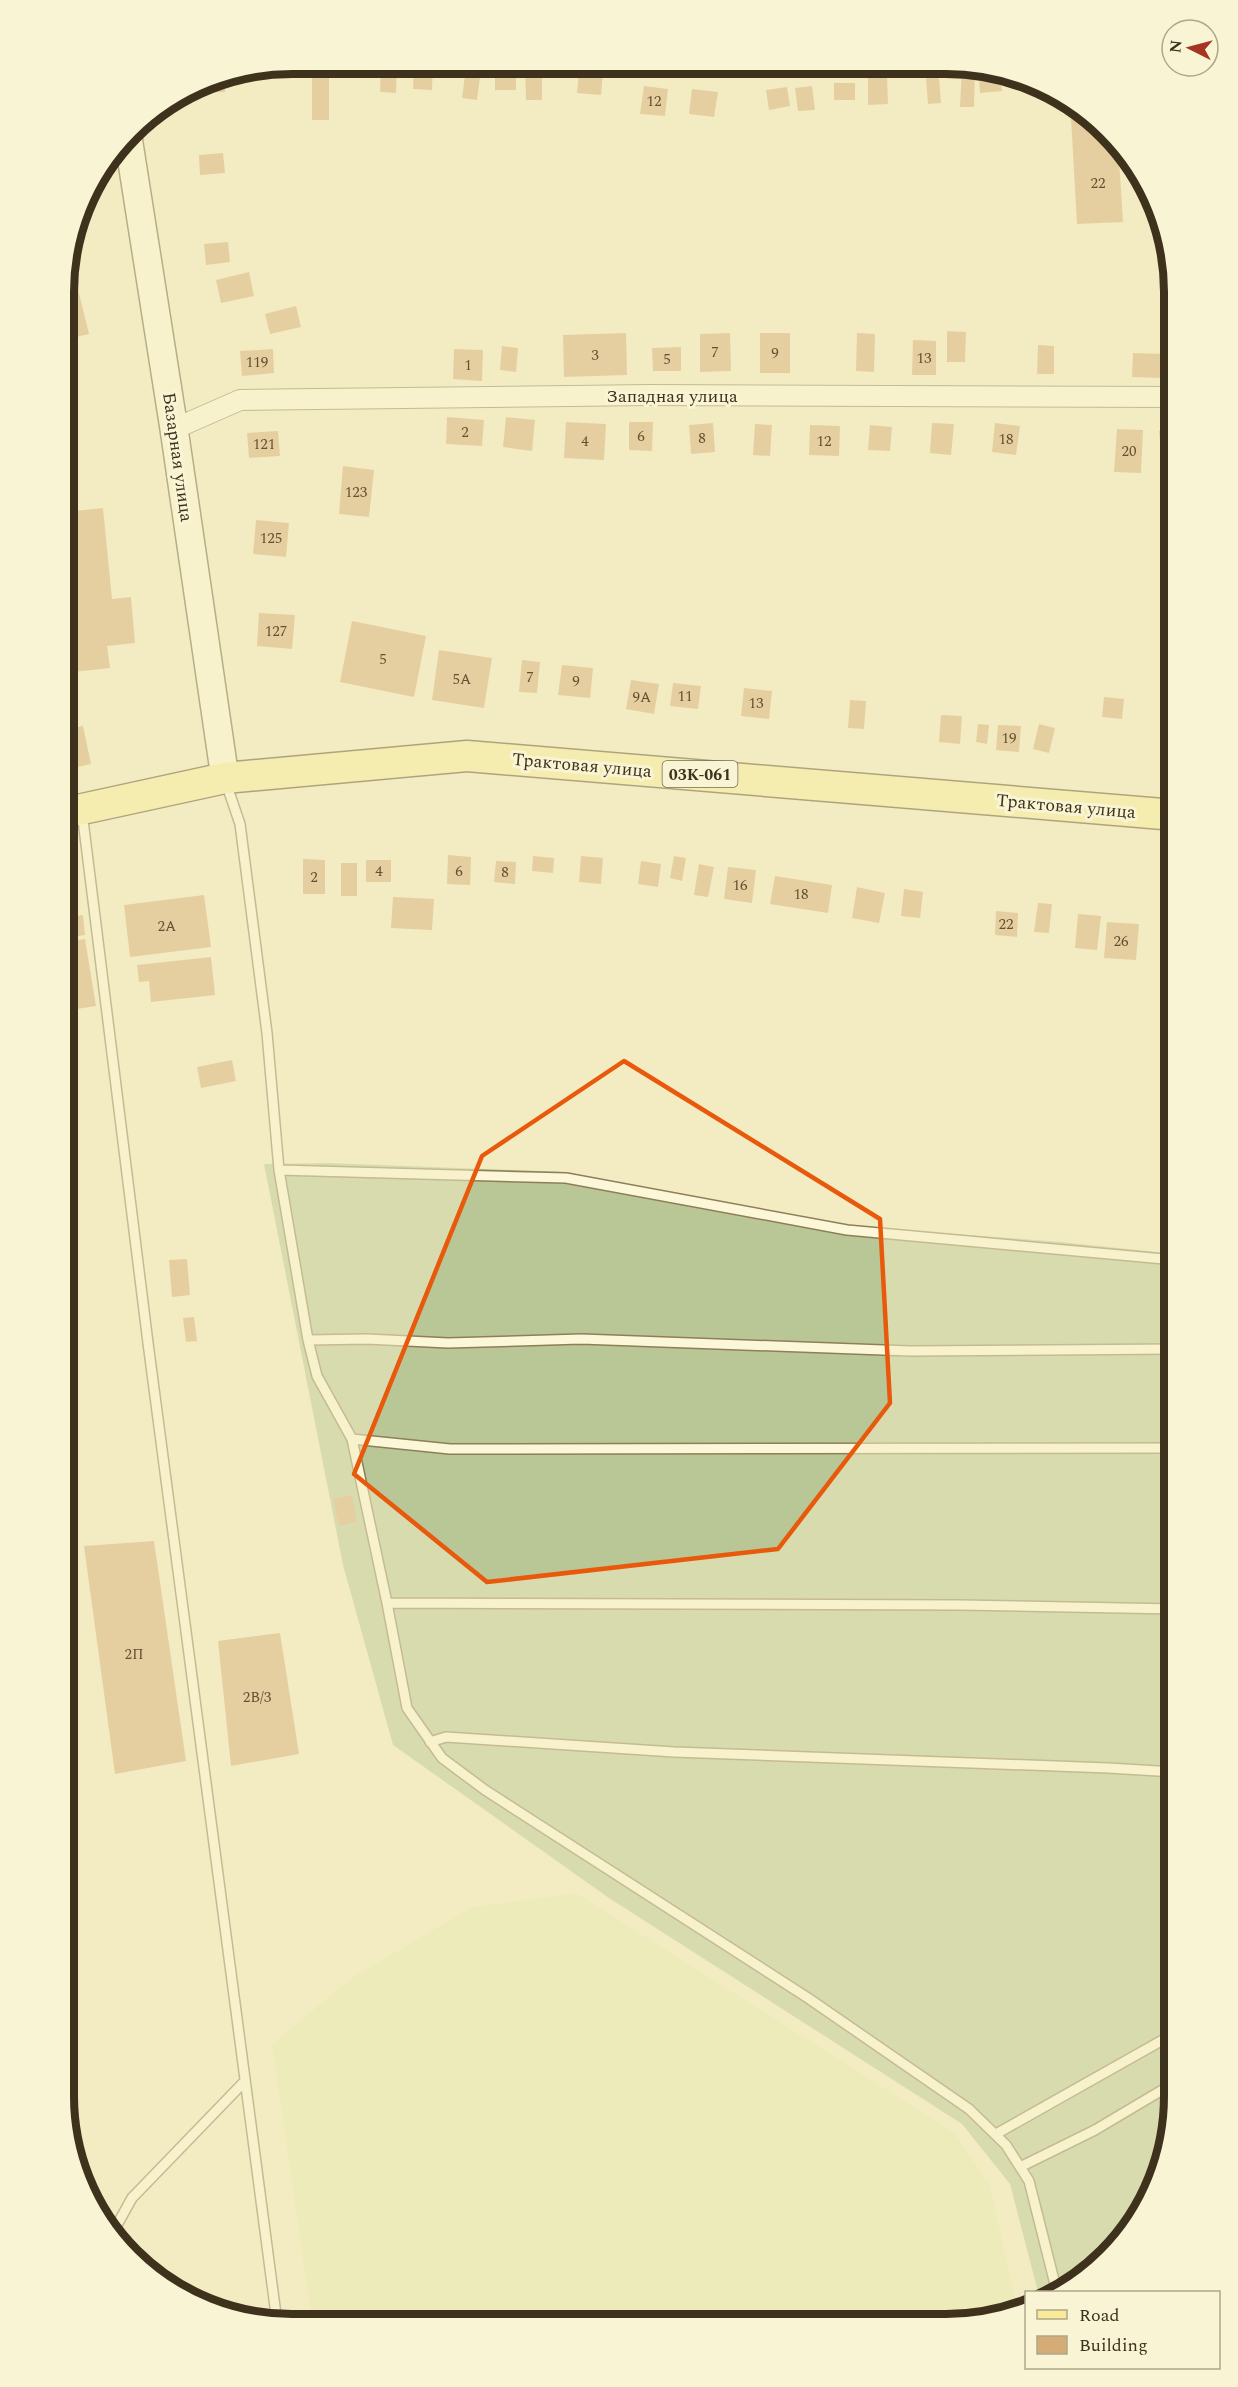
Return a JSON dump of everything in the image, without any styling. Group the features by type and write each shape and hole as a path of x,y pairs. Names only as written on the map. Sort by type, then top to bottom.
{"main road":[{"name":"Трактовая улица","path":"74,811 225,778 467,756 1164,814"}],"street":[{"name":"Базарная улица","path":"129,146 225,778"},
{"name":"Западная улица","path":"174,429 240,400 650,395 1164,398"}],"lane":[{"path":"225,778 240,824 267,1033 279,1170 308,1340 317,1376 352,1439 407,1708 442,1758 485,1790 808,1998 969,2109 1006,2145 1029,2181 1055,2284"},
{"path":"74,818 276,2313"},
{"path":"279,1170 566,1178 848,1230 1164,1259"},
{"path":"308,1340 367,1339 448,1343 581,1339 910,1351 1164,1349"},
{"path":"352,1439 450,1449 1164,1448"},
{"path":"387,1603 948,1605 1164,1609"},
{"path":"430,1742 446,1737 674,1752 1164,1771"},
{"path":"996,2134 1164,2039"},
{"path":"114,2222 118,2223 132,2198 245,2082"},
{"path":"1020,2167 1095,2130 1164,2089"}],"highlighted area":[{"path":"624,1061 880,1219 890,1403 778,1549 487,1582 354,1474 482,1156"}],"green space":[{"path":"328,1163 565,1172 849,1226 1061,1242 1164,1253 1163,2124 1148,2179 1128,2217 1101,2250 1068,2277 1043,2291 1038,2291 1010,2184 962,2124 609,1898 393,1745 343,1565 264,1164"},
{"path":"576,1893 954,2132 990,2185 1016,2302 975,2312 946,2314 311,2314 272,2044 353,1977 472,1907"}],"building":[{"path":"312,74 329,74 329,120 312,120"},
{"path":"381,74 397,74 396,93 380,92"},
{"path":"414,74 433,74 432,90 413,89"},
{"path":"495,74 516,74 516,90 495,90"},
{"path":"525,74 542,74 542,100 526,100"},
{"path":"579,74 603,74 601,95 577,93"},
{"path":"962,74 975,75 974,107 960,107"},
{"path":"465,75 480,77 477,100 462,98"},
{"path":"887,75 888,104 868,105 868,76"},
{"path":"979,76 1001,81 1002,91 980,93"},
{"path":"926,78 939,78 941,103 928,104"},
{"path":"834,83 855,83 855,100 834,100"},
{"path":"225,84 225,92 202,93"},
{"path":"644,86 668,89 665,116 640,114"},
{"path":"812,86 815,110 798,111 795,88"},
{"path":"787,87 790,106 769,110 766,90"},
{"path":"692,89 718,92 714,117 689,114"},
{"path":"1071,112 1101,137 1119,159 1123,222 1077,224"},
{"path":"223,153 225,173 200,175 199,155"},
{"path":"228,242 230,262 206,265 204,244"},
{"path":"249,272 254,296 221,303 216,280"},
{"path":"78,289 89,334 74,338 74,292"},
{"path":"296,306 301,327 270,334 265,314"},
{"path":"947,331 966,332 965,362 947,362"},
{"path":"626,333 627,375 564,377 563,335"},
{"path":"730,333 731,371 700,372 700,334"},
{"path":"760,333 790,333 790,373 760,373"},
{"path":"857,333 875,334 874,372 856,371"},
{"path":"913,340 936,341 936,375 912,375"},
{"path":"1038,345 1054,346 1054,374 1037,374"},
{"path":"502,346 518,348 516,372 500,370"},
{"path":"681,347 681,371 653,371 652,348"},
{"path":"273,349 274,373 242,376 240,351"},
{"path":"454,349 483,350 482,381 453,379"},
{"path":"1133,353 1164,354 1163,378 1132,377"},
{"path":"447,417 484,420 482,446 446,444"},
{"path":"506,417 535,420 532,451 503,447"},
{"path":"566,422 606,424 604,460 564,458"},
{"path":"629,422 653,422 652,451 629,450"},
{"path":"713,423 715,452 691,454 689,425"},
{"path":"932,423 954,424 951,455 930,453"},
{"path":"995,423 1020,426 1016,455 992,452"},
{"path":"755,424 772,425 770,456 753,455"},
{"path":"810,425 840,426 839,456 809,455"},
{"path":"870,425 892,427 890,451 868,450"},
{"path":"1117,429 1143,430 1141,473 1114,472"},
{"path":"278,431 280,456 249,458 247,433"},
{"path":"1159,431 1164,431 1164,462 1162,462"},
{"path":"343,466 374,470 369,517 339,514"},
{"path":"103,508 112,599 131,597 135,643 107,646 110,668 74,672 74,511"},
{"path":"256,520 289,523 286,557 253,554"},
{"path":"259,613 295,615 292,649 257,646"},
{"path":"352,621 426,636 414,697 340,682"},
{"path":"439,650 492,658 484,708 432,700"},
{"path":"522,660 540,662 537,693 519,692"},
{"path":"562,665 593,668 590,698 558,695"},
{"path":"631,680 659,684 654,714 626,709"},
{"path":"673,683 701,686 698,709 670,706"},
{"path":"744,688 772,691 769,719 741,716"},
{"path":"1104,697 1124,699 1122,719 1102,717"},
{"path":"850,700 866,701 864,729 848,728"},
{"path":"941,715 962,716 960,744 939,742"},
{"path":"978,724 989,725 987,744 976,742"},
{"path":"1039,724 1055,728 1049,753 1033,749"},
{"path":"998,725 1021,726 1019,752 996,750"},
{"path":"83,726 91,764 74,768 74,728"},
{"path":"448,855 471,857 470,885 447,884"},
{"path":"533,856 554,858 553,873 532,871"},
{"path":"581,856 603,858 601,884 579,882"},
{"path":"674,856 686,858 682,881 670,878"},
{"path":"303,859 325,860 325,894 303,894"},
{"path":"366,860 391,860 391,882 366,882"},
{"path":"496,861 516,862 515,884 494,882"},
{"path":"641,861 661,864 658,887 638,884"},
{"path":"341,863 357,863 357,896 341,896"},
{"path":"699,864 714,867 708,897 694,895"},
{"path":"728,867 756,870 752,903 724,899"},
{"path":"775,876 832,885 828,913 770,904"},
{"path":"857,887 885,893 879,923 852,918"},
{"path":"904,889 923,892 920,918 901,916"},
{"path":"204,895 211,947 130,957 124,905"},
{"path":"393,897 434,899 432,930 391,928"},
{"path":"1038,903 1052,904 1049,933 1034,932"},
{"path":"996,911 1018,913 1017,937 995,935"},
{"path":"1078,914 1101,916 1097,950 1075,948"},
{"path":"83,915 85,935 74,937 74,916"},
{"path":"1107,922 1139,924 1136,960 1104,958"},
{"path":"85,939 96,1006 74,1009 74,941"},
{"path":"211,957 215,995 151,1002 149,981 139,982 137,965"},
{"path":"232,1060 236,1081 201,1088 197,1067"},
{"path":"187,1259 190,1295 172,1297 169,1260"},
{"path":"194,1317 197,1341 186,1342 183,1318"},
{"path":"352,1495 357,1522 339,1526 333,1499"},
{"path":"154,1541 186,1761 115,1774 84,1546"},
{"path":"280,1633 299,1754 231,1766 218,1641"}]}
